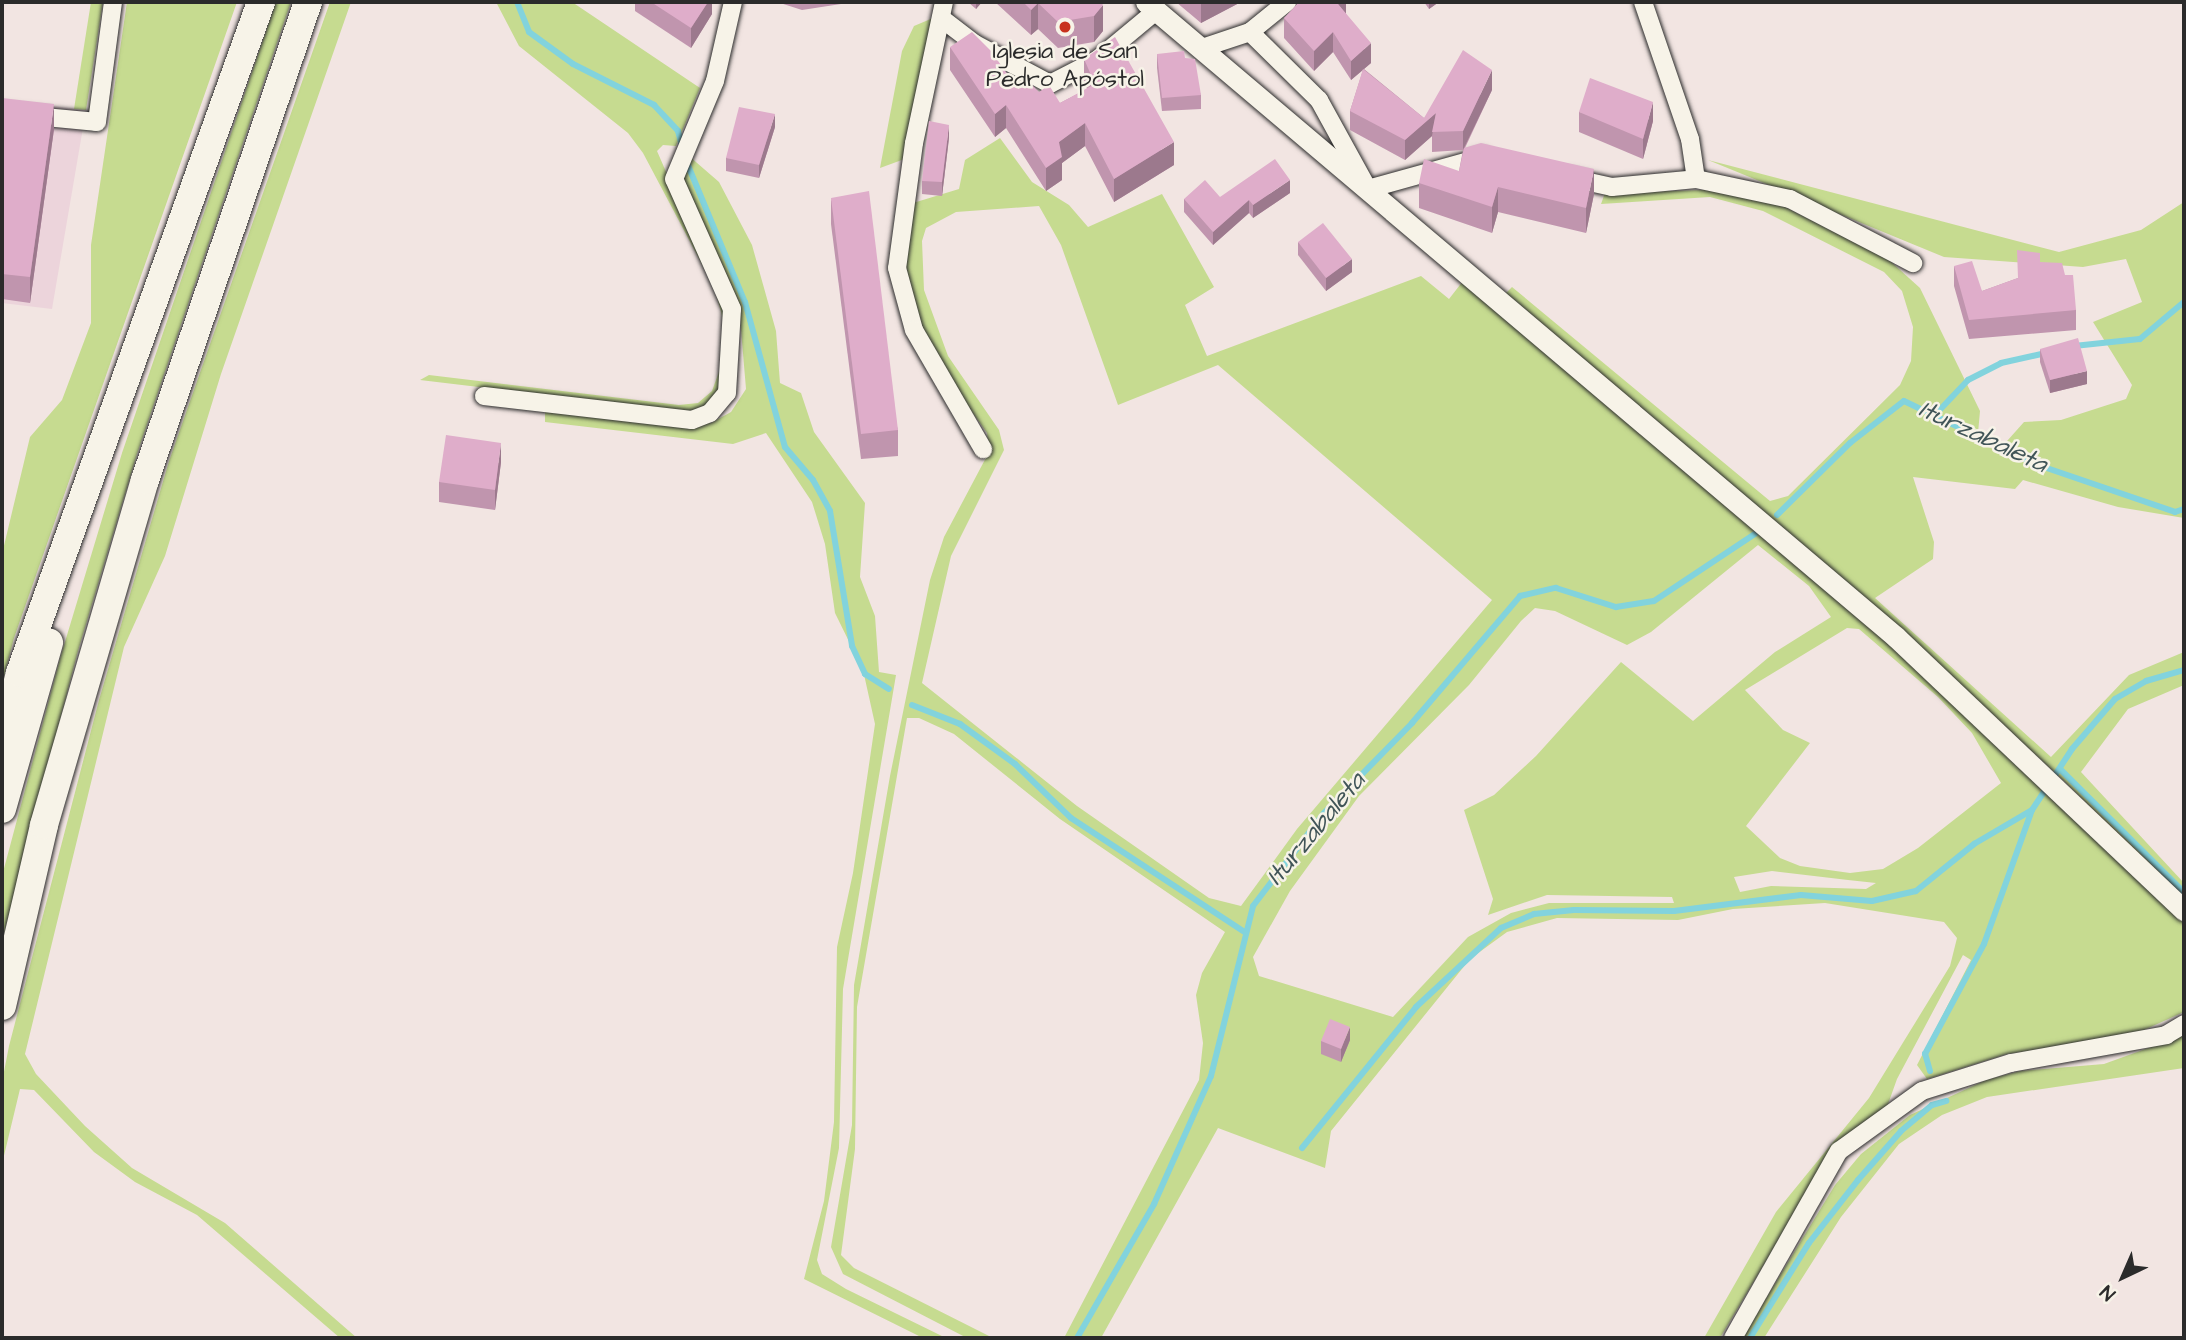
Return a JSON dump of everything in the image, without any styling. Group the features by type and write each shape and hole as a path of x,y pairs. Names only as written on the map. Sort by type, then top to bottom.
{"highway":[{"path":"2,743 20,673 128,379 261,2"},
{"path":"2,1006 44,825 145,480 308,2"},
{"path":"2,809 128,379"}],"street":[{"path":"2,113 97,122 113,2"},
{"path":"484,396 692,420 710,413 727,393 732,309 674,179 715,80 733,2"},
{"path":"1202,48 1250,32 1287,2"},
{"path":"1643,2 1690,139 1696,179"},
{"path":"943,10 975,44 1050,84 1097,60 1152,6 1886,628 2184,910"},
{"path":"943,10 914,143 897,268 914,330 983,449"},
{"path":"1250,32 1319,100 1368,189"},
{"path":"1368,189 1481,157 1507,163"},
{"path":"1546,172 1612,187 1696,179 1790,199 1913,263"},
{"path":"1733,1338 1839,1151 1922,1091 2011,1063 2166,1035 2184,1024"}],"shaded area":[{"path":"2,100 86,110 52,309 2,303"}],"green space":[{"path":"91,2 103,2 86,110 74,109"},
{"path":"127,2 237,2 14,638 2,684 2,554 30,437 62,400 91,323 91,245"},
{"path":"276,2 291,2 137,454 78,651 2,941 2,876 61,655 122,453"},
{"path":"330,2 351,2 221,374 165,556 124,647 25,1054 36,1074 85,1126 132,1168 225,1223 357,1338 340,1338 197,1215 135,1182 94,1152 34,1090 20,1089 2,1164 2,1082 9,1046 99,700 169,461"},
{"path":"496,2 572,2 700,88 676,146 663,145 657,151 726,310 719,397 699,413 420,380 429,375 679,405 698,403 712,391 721,366 723,319 714,287 643,153 628,133 519,46"},
{"path":"933,18 910,157 880,168 902,51 914,26"},
{"path":"1000,138 1032,182 1069,205 1088,227 1162,194 1214,287 1185,305 1207,356 1421,276 1449,299 1463,281 1908,659 2184,921 2184,1012 2126,1038 2007,1054 1927,1079 1917,1065 1971,960 1963,955 1897,1079 1887,1107 1818,1174 1720,1338 1704,1338 1776,1212 1869,1098 1950,966 1957,938 1944,922 1825,903 1733,909 1678,920 1557,918 1507,932 1470,959 1331,1131 1325,1168 1218,1128 1101,1338 1064,1338 1199,1080 1203,1043 1196,995 1202,973 1225,932 1060,819 954,734 919,718 907,718 857,1007 855,1149 841,1255 854,1268 993,1338 967,1338 843,1274 831,1247 852,1125 854,985 890,776 930,580 944,537 989,452 987,433 928,350 902,258 913,203 959,189 965,160","holes":["1039,206 1061,245 1118,405 1218,365 1492,600 1297,829 1241,906 1209,898 1077,806 922,683 951,556 1004,450 999,430 948,356 924,290 922,241 926,228 956,212","1758,545 1809,586 1831,617 1775,652 1693,721 1621,662 1536,756 1494,795 1464,810 1493,899 1488,915 1547,895 1672,897 1674,903 1549,903 1511,913 1468,937 1393,1017 1259,976 1253,957 1290,891 1359,796 1469,685 1521,621 1535,608 1555,611 1627,645 1651,632","1847,628 1859,629 1938,697 1972,733 2001,783 1918,848 1883,869 1850,873 1800,866 1780,858 1746,826 1810,743 1783,730 1745,690","1772,871 1876,883 1866,889 1771,886 1740,892 1734,877"]},
{"path":"689,156 719,182 752,245 776,331 780,383 801,393 814,432 865,503 860,577 875,616 879,672 896,675 843,989 839,1148 817,1260 822,1274 846,1289 946,1338 923,1338 804,1279 824,1201 834,1122 837,947 853,873 875,724 863,670 835,613 825,544 812,502 766,433 733,444 545,422 545,406 711,423 731,412 746,389 739,306 680,177"},
{"path":"1708,160 2059,252 2141,230 2184,202 2184,518 2118,507 2023,480 2015,489 1913,477 1934,542 1933,559 1875,598 2051,757 2129,675 2184,652 2184,685 2128,709 2081,772 2184,883 2184,899 2064,781 1868,601 1506,293 1512,287 1770,501 1788,496 1900,385 1911,361 1913,327 1902,291 1884,272 1763,211 1710,197 1601,204 1605,193 1735,189 1787,208 1889,260 1920,288 1980,411 1977,444 1999,450 2024,422 2061,420 2126,399 2132,385 2093,322 2142,302 2126,259 2083,267 1944,257"},
{"path":"2184,1035 2184,1068 1987,1097 1942,1115 1899,1144 1841,1217 1764,1338 1742,1338 1835,1185 1861,1154 1910,1115 1986,1080 2020,1071 2104,1064"}],"building":[{"path":"651,2 708,2 691,28"},
{"path":"1023,2 1101,2 1103,5 1094,16 1058,22 1038,3 1031,10"},
{"path":"1299,2 1340,2 1338,4 1371,43 1351,61 1333,32 1314,51 1284,18"},
{"path":"972,32 991,51 1018,89 1029,82 1039,92 1049,85 1060,103 1095,84 1084,59 1115,37 1174,142 1114,179 1085,123 1059,142 1062,157 1046,168 1006,105 995,114 950,47"},
{"path":"1463,50 1492,70 1463,131 1432,132 1436,113 1405,140 1350,111 1363,69 1424,118"},
{"path":"1184,51 1185,58 1195,59 1201,95 1162,98 1157,54"},
{"path":"1590,78 1653,102 1643,139 1579,112"},
{"path":"2,98 54,104 30,277 2,274"},
{"path":"739,107 775,114 759,165 726,158"},
{"path":"929,121 949,125 942,182 922,181"},
{"path":"1481,143 1594,169 1586,208 1498,187 1492,207 1419,183 1424,159 1459,171 1464,148"},
{"path":"1275,159 1290,180 1253,205 1249,200 1213,232 1184,199 1205,180 1220,197"},
{"path":"869,191 898,430 861,434 831,198"},
{"path":"1323,223 1352,259 1326,278 1298,242"},
{"path":"2017,250 2040,253 2040,262 2062,263 2065,275 2073,275 2076,310 1969,320 1954,266 1972,261 1982,291 2018,278"},
{"path":"2078,338 2087,371 2050,380 2040,349"},
{"path":"446,435 501,443 495,490 439,482"},
{"path":"1330,1019 1350,1027 1341,1049 1321,1041"}],"waterway":[{"path":"517,2 529,32 573,64 654,105 678,131 682,146"},
{"path":"687,163 745,302 785,447 813,480 830,511 852,646 865,674 889,689"},
{"path":"2074,346 2140,339 2184,302"},
{"path":"1933,417 1968,380 2001,363 2046,353"},
{"name":"Iturzabaleta","path":"1777,515 1850,443 1904,401 2035,464 2175,512 2184,509"},
{"name":"Iturzabaleta","path":"1077,1338 1154,1204 1211,1076 1253,906 1324,813 1412,723 1520,596 1556,588 1616,607 1654,601 1755,534"},
{"path":"1302,1148 1416,1007 1501,928 1534,914 1574,910 1674,911 1801,895 1872,901 1916,891 1974,844 2032,810 2072,749 2115,699 2146,681 2184,670"},
{"path":"912,705 960,724 1015,764 1071,818 1246,933"},
{"path":"2060,769 2184,892"},
{"path":"1930,1071 1925,1054 1984,944 2032,810"},
{"path":"1750,1338 1809,1243 1858,1180 1901,1131 1932,1105 1946,1101"}],"place":[{"name":"Iglesia de San Pedro Apóstol","path":"1065,27"}]}
